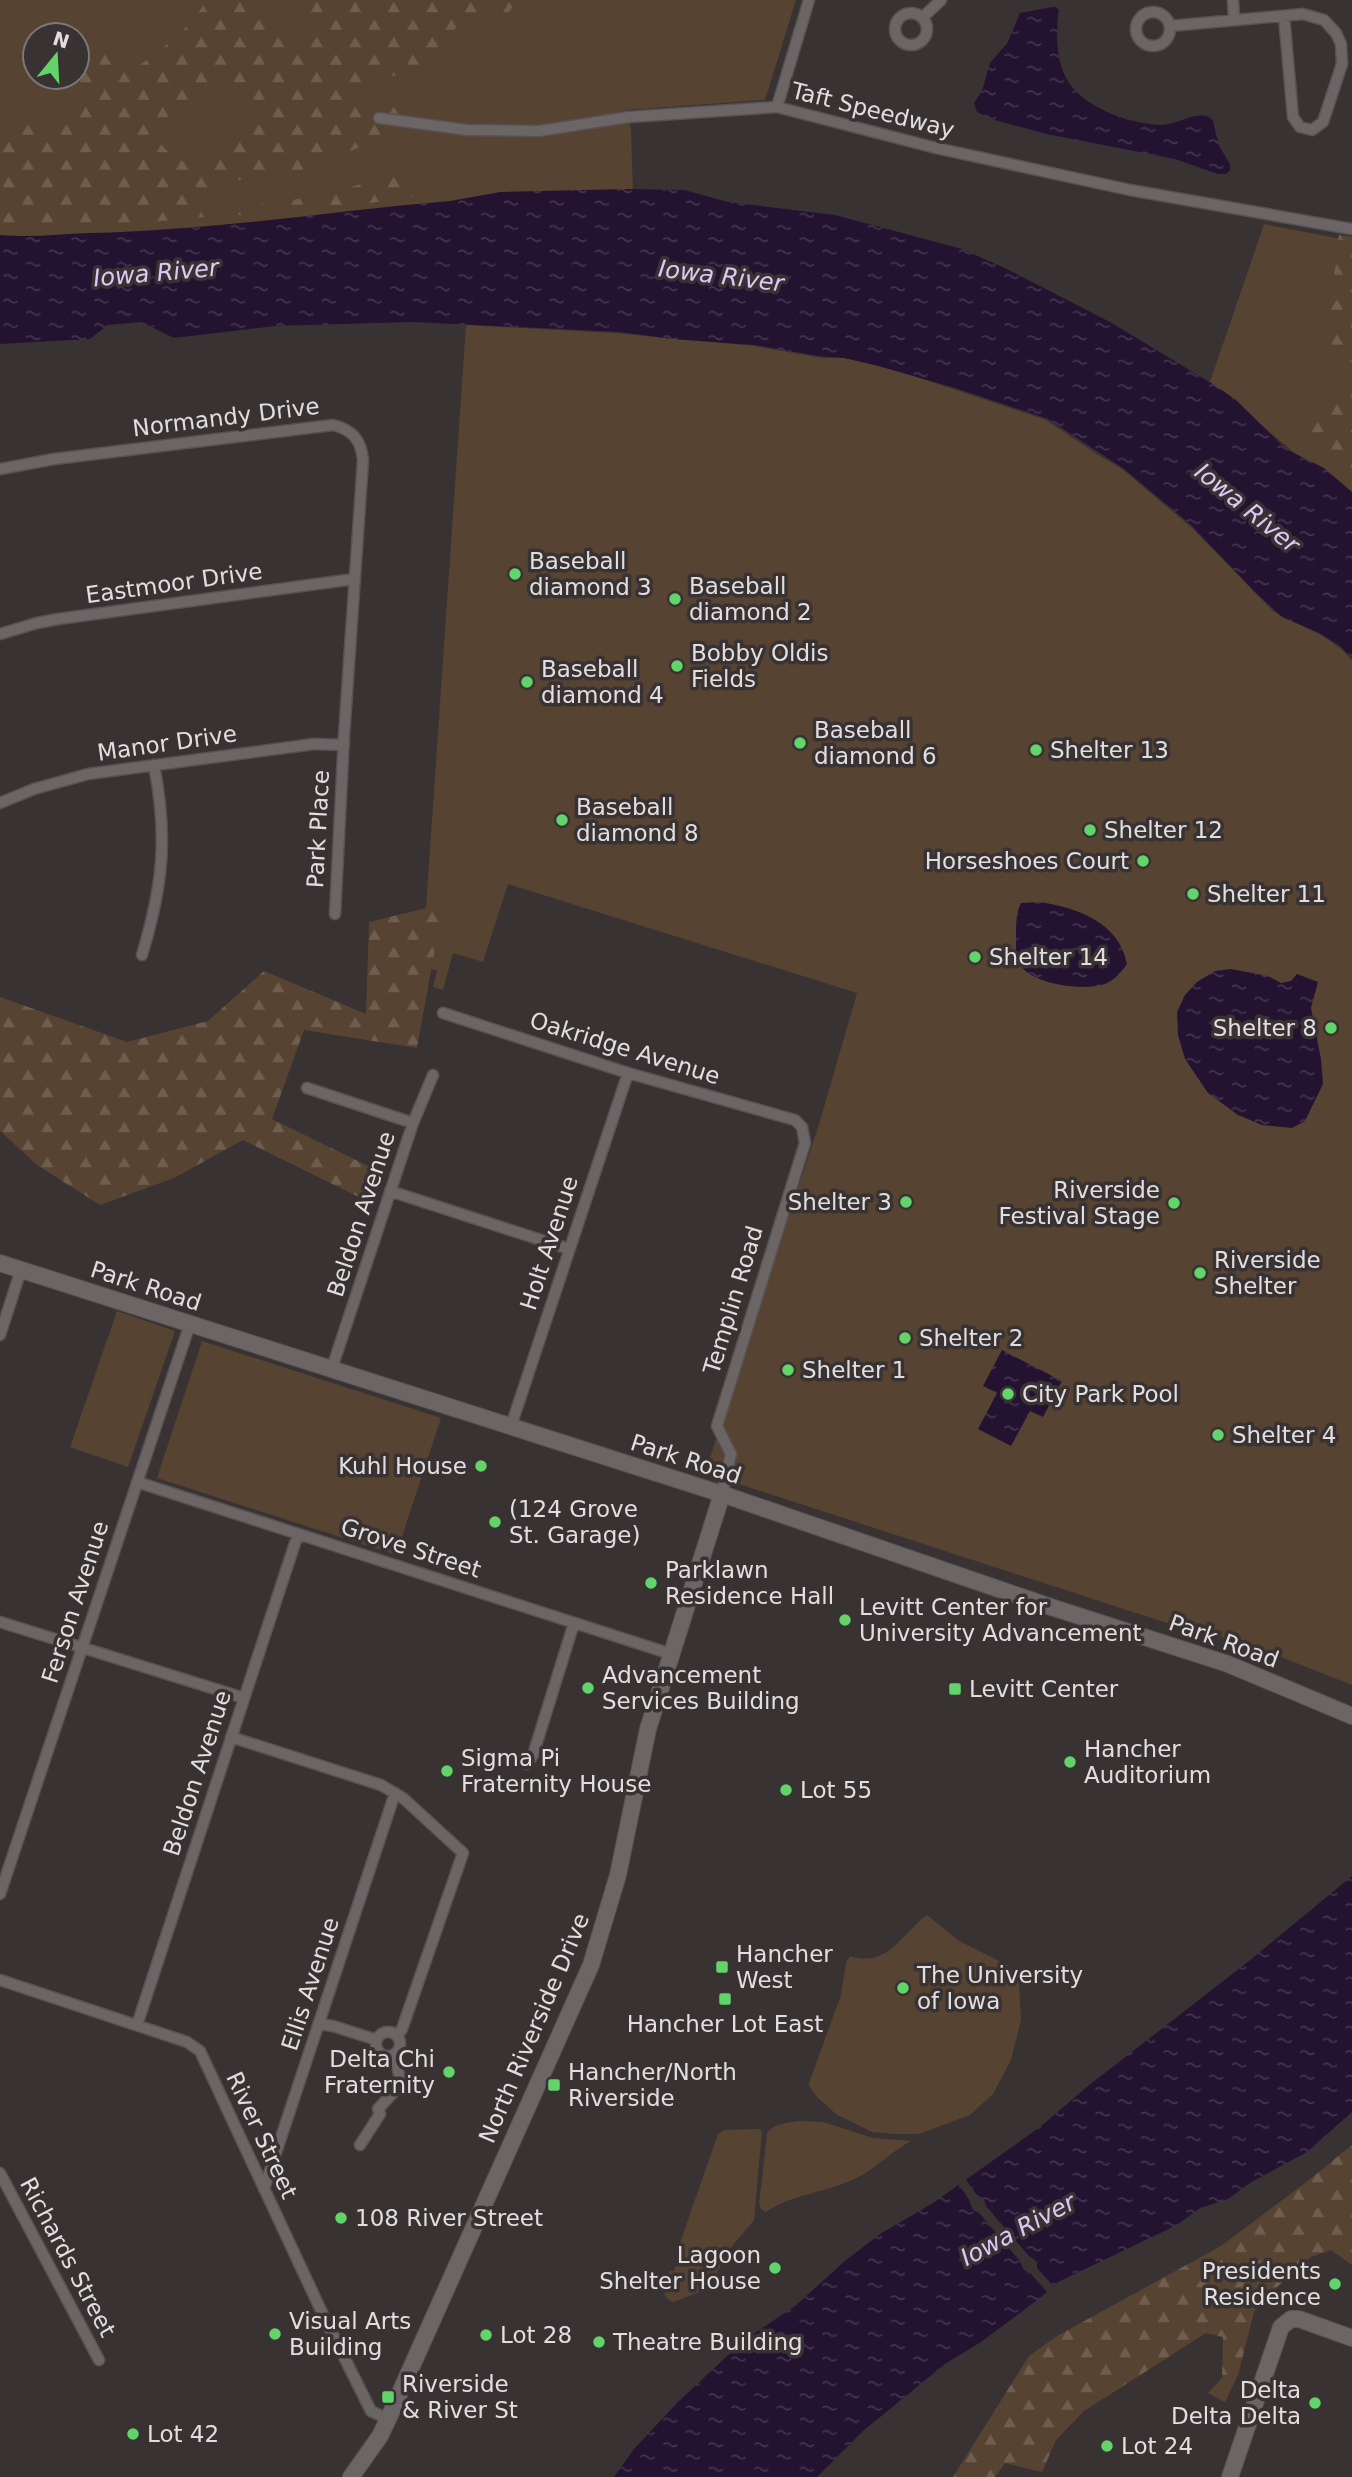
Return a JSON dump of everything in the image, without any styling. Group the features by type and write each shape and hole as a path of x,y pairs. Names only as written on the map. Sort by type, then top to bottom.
{"street":[{"path":"777,107 809,0"},
{"path":"922,18 941,0"},
{"path":"1233,0 1234,20"},
{"path":"1170,26 1303,14 1324,20 1336,33 1341,44 1342,64 1323,122 1312,130 1300,127 1293,117 1284,16"},
{"name":"Taft Speedway","path":"379,118 467,130 539,131 629,117 777,107 936,148 1129,190 1352,229"},
{"name":"Normandy Drive","path":"0,469 274,432 333,425 345,428 358,440 363,460 344,745"},
{"name":"Eastmoor Drive","path":"0,634 47,621 354,579"},
{"name":"Manor Drive","path":"0,803 66,779 314,744 344,745"},
{"name":"Park Place","path":"335,915 344,745"},
{"path":"142,955 159,889 163,858 163,827 154,765"},
{"name":"Oakridge Avenue","path":"443,1013 628,1073 795,1120"},
{"name":"Holt Avenue","path":"511,1426 628,1073"},
{"name":"Beldon Avenue","path":"332,1368 413,1123 433,1075"},
{"path":"307,1088 413,1123"},
{"name":"Templin Road","path":"722,1494 731,1454 717,1426 805,1143 802,1127 795,1120"},
{"path":"390,1191 569,1249"},
{"name":"Park Road","path":"0,1263 722,1494 1051,1607 1228,1664 1352,1716"},
{"path":"0,1335 21,1270"},
{"name":"Ferson Avenue","path":"0,1894 190,1324"},
{"name":"Grove Street","path":"137,1482 671,1654"},
{"name":"North Riverside Drive","path":"351,2477 380,2436 388,2419 591,1965 618,1875 648,1729 722,1494"},
{"name":"Beldon Avenue","path":"137,2025 298,1534"},
{"path":"0,1622 244,1698"},
{"path":"527,1764 533,1755 574,1623"},
{"path":"231,1737 381,1784 395,1793 463,1853 425,1968 397,2036 400,2047 395,2055 388,2057 381,2054 376,2047 377,2039 386,2032 397,2036"},
{"name":"Ellis Avenue","path":"264,2189 395,1793"},
{"name":"River Street","path":"0,1980 187,2042 200,2051 371,2411 388,2419"},
{"path":"319,2024 377,2039"},
{"path":"360,2145 380,2114 378,2109 401,2084 395,2055"},
{"name":"Richards Street","path":"0,2173 99,2360"},
{"path":"1230,2477 1280,2327 1291,2319 1352,2338"}],"green space":[{"path":"0,0 796,0 765,100 626,110 631,129 633,195 0,241"},
{"path":"207,0 234,0 248,4 292,40 309,31 296,0 518,0 503,19 468,19 452,31 449,54 418,71 366,81 365,95 372,103 415,103 414,116 379,140 337,156 300,175 247,178 190,194 189,207 242,207 294,200 397,175 433,192 388,201 285,212 108,226 0,227 0,121 8,126 46,122 74,102 75,91 91,91 91,60 102,53 134,69 192,21","holes":["234,86 249,113 236,144 204,170 173,157 157,140 166,119 193,96"]},
{"path":"1264,224 1352,241 1352,501 1210,382"},
{"path":"1339,235 1352,237 1352,484 1303,433 1326,411 1347,383 1321,315 1334,279"},
{"path":"466,325 613,333 754,346 822,358 845,358 899,371 1046,420 1122,469 1192,528 1274,612 1323,636 1352,660 1352,1685 1245,1643 1170,1624 705,1473 820,1121 857,993 508,884 483,962 453,953 443,990 433,987 437,971 422,966"},
{"path":"443,904 417,1048 304,1030 272,1119 374,1169 363,1199 243,1140 174,1178 100,1205 37,1165 0,1131 0,997 127,1042 208,1021 264,971 366,1014 369,922"},
{"path":"117,1311 175,1331 128,1467 70,1447"},
{"path":"202,1341 441,1418 396,1555 157,1478"},
{"path":"927,1915 959,1941 1014,1971 1019,1984 1021,2020 1011,2060 993,2094 970,2115 919,2134 872,2132 836,2114 818,2098 809,2083 841,1995 846,1962 850,1956 863,1959 884,1954"},
{"path":"798,2121 823,2122 873,2138 911,2141 860,2176 786,2201 766,2212 759,2204 767,2134 777,2126"},
{"path":"724,2130 762,2131 754,2220 732,2246 712,2281 700,2292 673,2302 664,2293 665,2284 680,2256 676,2254 718,2134"},
{"path":"1352,2145 1352,2265 1331,2250 1311,2257 1275,2289 1254,2312 1238,2375 1225,2402 1208,2393 1222,2378 1223,2337 1206,2333 1084,2411 1056,2440 1042,2472 1005,2463 995,2477 953,2477 1029,2356 1057,2336 1221,2246"}],"water":[{"path":"1057,6 1061,66 1077,92 1098,107 1137,122 1162,125 1191,117 1209,117 1213,121 1219,146 1230,164 1230,170 1226,174 1218,174 1175,159 1047,134 991,119 977,112 974,103 982,91 990,63 1008,42 1020,13"},
{"name":"Iowa River","path":"684,190 728,202 835,215 962,249 1110,322 1216,386 1236,400 1286,449 1324,468 1352,492 1352,658 1340,646 1319,633 1282,617 1191,525 1124,469 1048,419 875,365 755,345 620,332 412,322 276,326 174,338 141,322 108,325 90,339 0,344 0,235 34,236 180,229 450,201 500,192"},
{"path":"1039,902 1081,913 1105,927 1122,949 1127,964 1121,972 1107,983 1087,987 1061,985 1028,973 1019,963 1017,955 1017,914 1021,903"},
{"path":"1231,969 1268,976 1281,983 1291,981 1297,974 1318,982 1311,1008 1323,1084 1305,1121 1292,1128 1262,1125 1238,1115 1208,1093 1185,1059 1178,1035 1177,1012 1185,995 1197,982 1215,971"},
{"path":"1002,1350 1062,1381 1043,1417 1030,1411 1011,1446 978,1429 997,1393 983,1386"},
{"name":"Iowa River","path":"1352,1876 1352,2112 1307,2152 1250,2183 1228,2199 1200,2208 1177,2225 1058,2282 981,2342 945,2364 863,2431 817,2477 614,2477 634,2449 677,2403 743,2341 795,2306 880,2234 933,2203 1040,2127"}],"pier":[{"path":"964,2177 1028,2255 1037,2262 1037,2268 1056,2289 1049,2294 1024,2270 1019,2260 979,2213 973,2210 957,2182"}],"place":[{"name":"Baseball diamond 3","path":"515,574"},
{"name":"Baseball diamond 2","path":"675,599"},
{"name":"Bobby Oldis Fields","path":"677,666"},
{"name":"Baseball diamond 4","path":"527,682"},
{"name":"Baseball diamond 6","path":"800,743"},
{"name":"Shelter 13","path":"1036,750"},
{"name":"Baseball diamond 8","path":"562,820"},
{"name":"Shelter 12","path":"1090,830"},
{"name":"Horseshoes Court","path":"1143,861"},
{"name":"Shelter 11","path":"1193,894"},
{"name":"Shelter 14","path":"975,957"},
{"name":"Shelter 8","path":"1331,1028"},
{"name":"Shelter 3","path":"906,1202"},
{"name":"Riverside Festival Stage","path":"1174,1203"},
{"name":"Riverside Shelter","path":"1200,1273"},
{"name":"Shelter 2","path":"905,1338"},
{"name":"Shelter 1","path":"788,1370"},
{"name":"City Park Pool","path":"1008,1394"},
{"name":"Shelter 4","path":"1218,1435"},
{"name":"Kuhl House","path":"481,1466"},
{"name":"(124 Grove St. Garage)","path":"495,1522"},
{"name":"Parklawn Residence Hall","path":"651,1583"},
{"name":"Levitt Center for University Advancement","path":"845,1620"},
{"name":"Advancement Services Building","path":"588,1688"},
{"name":"Levitt Center","path":"955,1689"},
{"name":"Hancher Auditorium","path":"1070,1762"},
{"name":"Sigma Pi Fraternity House","path":"447,1771"},
{"name":"Lot 55","path":"786,1790"},
{"name":"Hancher West","path":"722,1967"},
{"name":"The University of Iowa","path":"903,1988"},
{"name":"Hancher Lot East","path":"725,1999"},
{"name":"Delta Chi Fraternity","path":"449,2072"},
{"name":"Hancher/North Riverside","path":"554,2085"},
{"name":"108 River Street","path":"341,2218"},
{"name":"Lagoon Shelter House","path":"775,2268"},
{"name":"Presidents Residence","path":"1335,2284"},
{"name":"Visual Arts Building","path":"275,2334"},
{"name":"Lot 28","path":"486,2335"},
{"name":"Theatre Building","path":"599,2342"},
{"name":"Riverside & River St","path":"388,2397"},
{"name":"Delta Delta Delta","path":"1315,2403"},
{"name":"Lot 42","path":"133,2434"},
{"name":"Lot 24","path":"1107,2446"}]}
